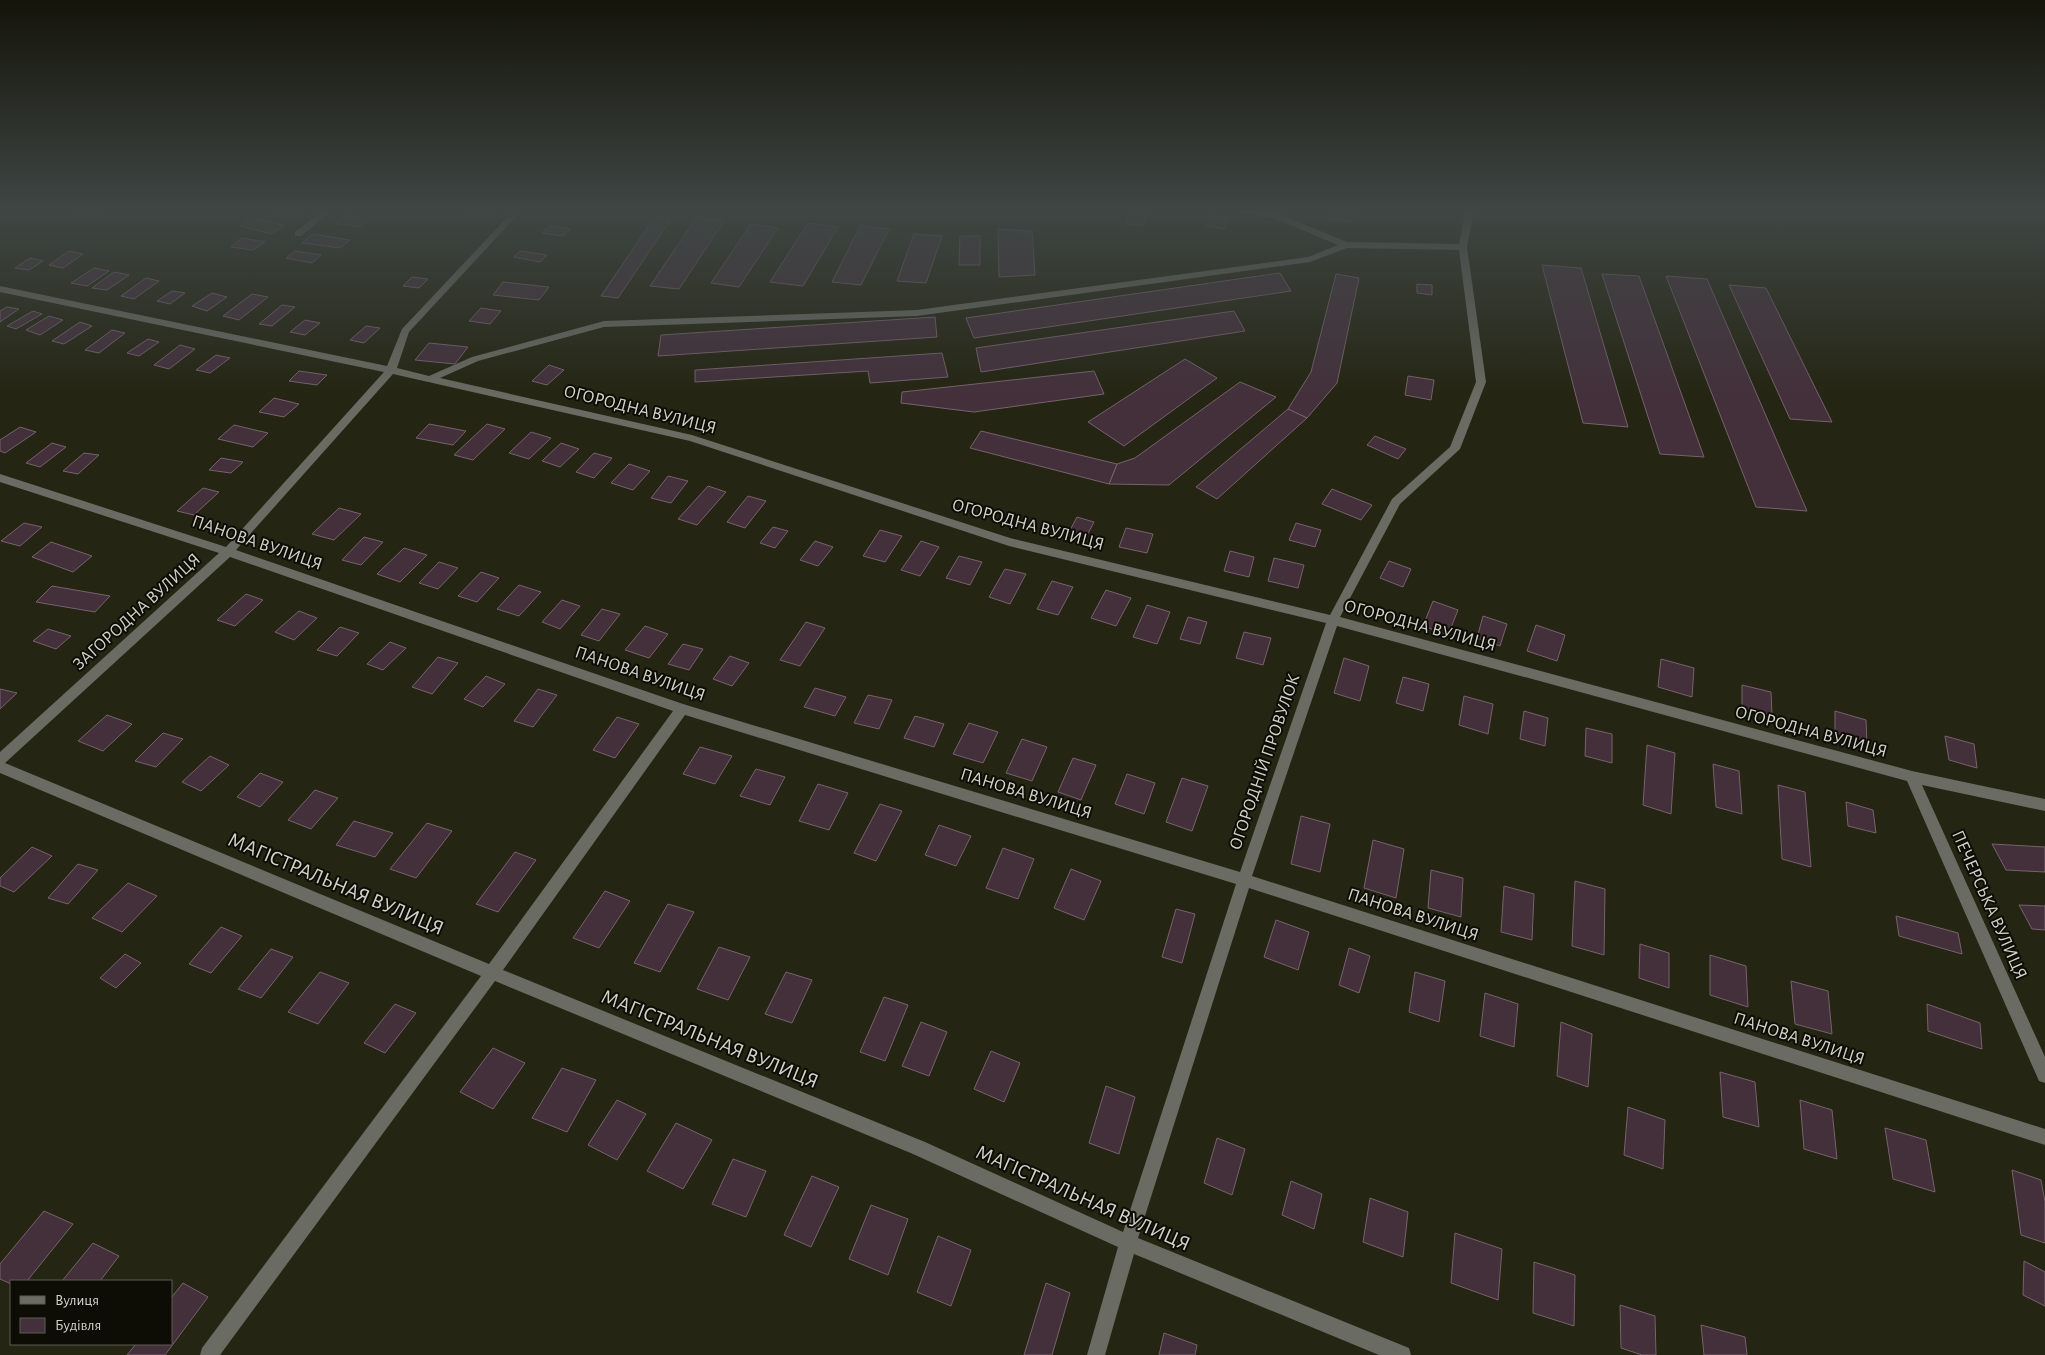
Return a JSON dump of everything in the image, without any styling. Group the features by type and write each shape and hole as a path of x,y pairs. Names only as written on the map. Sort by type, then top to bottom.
{"street":[{"path":"391,370 405,330 459,272"},
{"path":"430,379 475,359 604,324 917,313 1214,272"},
{"name":"ОГОРОДНІЙ ПРОВУЛОК","path":"1096,1355 1128,1243 1244,880 1334,620 1396,502 1455,449 1481,382 1466,272"},
{"name":"ОГОРОДНА ВУЛИЦЯ","path":"0,289 391,370 692,438 1009,542 1334,620 1912,777 2045,805"},
{"name":"ЗАГОРОДНА ВУЛИЦЯ","path":"0,760 228,552 391,370"},
{"name":"ПАНОВА ВУЛИЦЯ","path":"0,478 228,552 682,709 1244,880 2045,1137"},
{"path":"209,1355 492,973 682,709"},
{"name":"МАГІСТРАЛЬНАЯ ВУЛИЦЯ","path":"0,767 492,973 919,1148 1128,1243 1402,1355"},
{"name":"ПЕЧЕРСЬКА ВУЛИЦЯ","path":"1912,777 2045,1075"}],"building":[{"path":"88,272 107,272 87,286 71,283"},
{"path":"114,272 129,275 107,290 92,288"},
{"path":"617,272 635,272 618,298 601,296"},
{"path":"659,272 690,272 679,289 650,286"},
{"path":"718,272 749,272 739,287 711,283"},
{"path":"776,272 811,272 803,286 770,282"},
{"path":"837,272 867,272 861,285 832,282"},
{"path":"900,272 930,272 926,283 897,281"},
{"path":"999,272 1035,272 1035,275 999,277"},
{"path":"1544,272 1582,272 1628,427 1583,423"},
{"path":"1280,273 1291,291 974,338 966,318"},
{"path":"1336,274 1359,278 1337,383 1307,418 1288,409 1311,372"},
{"path":"1602,274 1639,276 1704,457 1660,454"},
{"path":"1666,276 1707,279 1807,511 1756,507"},
{"path":"412,277 428,279 419,288 403,286"},
{"path":"146,278 159,281 134,299 121,296"},
{"path":"503,282 549,287 539,300 493,295"},
{"path":"1417,284 1432,285 1432,295 1417,293"},
{"path":"1729,285 1766,288 1832,422 1790,419"},
{"path":"172,291 185,293 170,304 157,301"},
{"path":"212,293 227,297 207,311 192,306"},
{"path":"252,294 268,297 239,320 223,316"},
{"path":"282,305 295,307 272,326 259,324"},
{"path":"7,307 19,309 0,322 0,311"},
{"path":"481,308 501,311 490,324 469,321"},
{"path":"33,311 42,314 16,329 7,326"},
{"path":"1234,311 1245,331 981,372 976,348"},
{"path":"49,316 63,320 40,335 26,330"},
{"path":"935,317 937,337 658,356 661,335"},
{"path":"305,320 320,323 305,335 290,332"},
{"path":"80,322 92,326 64,344 52,341"},
{"path":"366,326 380,328 364,343 350,340"},
{"path":"112,330 125,333 99,353 85,350"},
{"path":"148,339 159,342 139,356 127,353"},
{"path":"429,343 468,347 455,364 415,360"},
{"path":"180,345 195,349 169,369 154,365"},
{"path":"942,353 948,377 870,383 868,371 695,382 695,370"},
{"path":"216,355 230,358 210,373 196,370"},
{"path":"1185,359 1217,378 1124,446 1088,422"},
{"path":"549,365 564,370 547,385 532,381"},
{"path":"299,371 327,375 317,385 289,381"},
{"path":"1094,371 1104,394 974,412 901,403 902,392"},
{"path":"1408,376 1434,380 1431,400 1405,395"},
{"path":"1240,382 1276,397 1169,485 1109,484 1117,464 1135,458"},
{"path":"274,398 299,404 284,417 259,412"},
{"path":"1288,409 1307,418 1217,499 1196,487"},
{"path":"429,424 466,431 453,445 416,438"},
{"path":"487,424 505,429 473,460 454,455"},
{"path":"234,425 268,433 253,447 218,439"},
{"path":"20,427 36,432 5,453 0,451 0,440"},
{"path":"981,431 1117,464 1109,484 970,448"},
{"path":"531,432 551,438 529,459 509,453"},
{"path":"1375,436 1406,449 1398,459 1367,445"},
{"path":"52,443 66,447 40,467 26,463"},
{"path":"561,443 579,449 560,467 542,461"},
{"path":"84,453 99,455 78,474 63,471"},
{"path":"594,453 612,458 594,478 576,472"},
{"path":"221,458 243,462 231,473 209,470"},
{"path":"629,464 650,471 633,490 611,483"},
{"path":"668,476 688,481 671,503 651,498"},
{"path":"708,486 726,492 697,525 678,519"},
{"path":"203,488 219,492 194,515 177,511"},
{"path":"1332,489 1372,505 1361,520 1322,504"},
{"path":"748,496 766,501 745,528 727,522"},
{"path":"339,508 361,514 334,540 312,534"},
{"path":"1077,517 1094,522 1085,539 1068,534"},
{"path":"24,523 42,527 20,546 1,541"},
{"path":"1296,523 1321,530 1315,547 1289,540"},
{"path":"773,527 788,531 775,548 760,543"},
{"path":"1126,528 1153,534 1147,553 1119,547"},
{"path":"880,530 902,536 885,562 863,556"},
{"path":"364,537 383,542 361,565 342,560"},
{"path":"815,541 833,547 818,566 800,560"},
{"path":"921,541 939,547 920,576 901,570"},
{"path":"51,542 92,556 73,572 32,557"},
{"path":"404,548 427,555 400,582 377,574"},
{"path":"1230,551 1254,557 1249,577 1224,571"},
{"path":"959,556 982,562 970,585 946,578"},
{"path":"1274,558 1304,565 1298,588 1268,581"},
{"path":"1389,561 1411,569 1403,587 1380,578"},
{"path":"439,562 458,568 438,589 419,583"},
{"path":"1005,569 1026,574 1010,604 989,597"},
{"path":"481,572 499,578 477,602 458,596"},
{"path":"1052,581 1073,587 1058,615 1037,609"},
{"path":"519,585 541,592 519,616 497,609"},
{"path":"52,586 110,596 95,612 36,602"},
{"path":"1106,590 1131,598 1116,626 1091,618"},
{"path":"246,594 263,600 235,626 217,620"},
{"path":"562,600 580,606 560,629 542,622"},
{"path":"1433,601 1458,610 1448,635 1423,626"},
{"path":"1147,605 1170,612 1157,644 1133,637"},
{"path":"602,609 620,614 599,641 581,635"},
{"path":"299,611 317,618 294,640 275,632"},
{"path":"1483,616 1507,624 1500,646 1477,638"},
{"path":"1188,617 1207,622 1200,644 1180,639"},
{"path":"806,622 825,628 800,666 780,660"},
{"path":"1536,625 1565,635 1557,661 1527,651"},
{"path":"645,626 668,634 649,658 625,650"},
{"path":"340,627 359,633 337,656 317,650"},
{"path":"48,629 71,636 56,649 33,641"},
{"path":"1244,632 1271,638 1263,665 1236,658"},
{"path":"390,642 406,648 383,670 367,664"},
{"path":"683,644 703,649 689,670 668,664"},
{"path":"730,656 749,663 732,686 713,679"},
{"path":"438,657 458,663 432,694 412,687"},
{"path":"1344,658 1369,666 1360,701 1334,693"},
{"path":"1661,659 1694,668 1692,697 1658,687"},
{"path":"486,676 505,684 483,707 464,699"},
{"path":"1403,677 1429,684 1423,711 1396,703"},
{"path":"1742,685 1771,692 1772,715 1742,707"},
{"path":"815,688 846,697 835,716 804,707"},
{"path":"0,689 17,693 0,709"},
{"path":"538,689 557,695 533,727 514,721"},
{"path":"868,695 892,700 879,729 854,723"},
{"path":"1464,696 1493,704 1488,734 1459,725"},
{"path":"1524,711 1548,718 1545,746 1520,739"},
{"path":"1835,711 1866,720 1867,745 1835,735"},
{"path":"107,715 132,724 103,751 78,741"},
{"path":"915,716 944,724 934,747 904,738"},
{"path":"617,717 639,724 615,758 593,750"},
{"path":"969,723 998,732 983,763 953,754"},
{"path":"1586,728 1612,734 1612,763 1585,756"},
{"path":"163,733 183,739 156,767 135,761"},
{"path":"1945,736 1974,744 1977,768 1949,760"},
{"path":"1022,739 1047,747 1032,781 1006,773"},
{"path":"1647,745 1675,753 1671,814 1643,805"},
{"path":"700,747 732,756 715,784 683,774"},
{"path":"210,756 229,765 201,791 182,782"},
{"path":"1073,758 1096,765 1081,800 1058,792"},
{"path":"1713,764 1739,771 1742,814 1716,807"},
{"path":"756,769 785,777 770,805 740,796"},
{"path":"260,773 283,782 260,807 237,797"},
{"path":"1127,774 1155,783 1144,814 1115,804"},
{"path":"1182,778 1208,786 1192,831 1166,822"},
{"path":"818,784 848,793 829,830 799,821"},
{"path":"1778,785 1805,792 1811,867 1782,859"},
{"path":"315,790 338,798 311,829 288,820"},
{"path":"1846,802 1873,810 1876,833 1848,826"},
{"path":"880,804 902,811 876,861 854,853"},
{"path":"1301,816 1330,824 1320,872 1291,864"},
{"path":"354,821 393,833 375,857 336,845"},
{"path":"427,823 452,831 416,878 390,869"},
{"path":"939,825 971,836 956,866 925,855"},
{"path":"1373,840 1404,849 1396,898 1364,888"},
{"path":"1992,844 2045,847 2045,872 2006,870"},
{"path":"32,847 52,856 14,892 0,886 0,878"},
{"path":"1003,848 1034,859 1018,899 986,888"},
{"path":"515,852 536,860 498,912 476,904"},
{"path":"78,864 98,870 68,904 48,898"},
{"path":"1071,869 1101,881 1084,920 1054,908"},
{"path":"1431,870 1463,878 1461,917 1428,908"},
{"path":"1575,881 1605,889 1604,955 1572,946"},
{"path":"128,883 157,896 122,932 92,918"},
{"path":"1504,886 1534,894 1532,940 1501,932"},
{"path":"605,891 630,901 599,948 573,938"},
{"path":"668,904 694,912 660,972 634,963"},
{"path":"2019,905 2045,906 2045,930 2032,929"},
{"path":"1176,909 1195,914 1182,963 1162,957"},
{"path":"1896,916 1958,933 1962,954 1899,936"},
{"path":"1276,920 1309,932 1298,970 1264,957"},
{"path":"221,927 242,936 211,973 189,964"},
{"path":"1640,944 1669,953 1669,988 1639,978"},
{"path":"719,947 750,957 728,1000 697,989"},
{"path":"1349,948 1370,956 1359,993 1339,985"},
{"path":"271,949 293,957 261,998 238,989"},
{"path":"125,954 141,963 116,988 100,978"},
{"path":"1710,955 1746,966 1748,1007 1710,995"},
{"path":"320,972 349,983 318,1024 288,1012"},
{"path":"786,972 812,980 792,1023 765,1014"},
{"path":"1415,972 1445,981 1439,1022 1409,1012"},
{"path":"1791,981 1828,991 1832,1034 1795,1024"},
{"path":"1485,993 1518,1004 1514,1047 1480,1036"},
{"path":"884,997 908,1005 885,1061 860,1052"},
{"path":"395,1004 416,1013 385,1053 364,1043"},
{"path":"1927,1004 1980,1023 1982,1049 1928,1031"},
{"path":"921,1022 947,1032 929,1076 902,1066"},
{"path":"1561,1022 1592,1034 1588,1087 1557,1076"},
{"path":"493,1048 525,1063 493,1109 460,1092"},
{"path":"991,1051 1020,1063 1004,1102 974,1089"},
{"path":"562,1068 596,1080 567,1132 532,1118"},
{"path":"1720,1072 1755,1082 1759,1127 1723,1117"},
{"path":"1106,1086 1135,1097 1119,1154 1089,1143"},
{"path":"617,1100 646,1114 617,1160 588,1145"},
{"path":"1800,1100 1832,1110 1837,1159 1804,1149"},
{"path":"1628,1107 1665,1120 1663,1169 1624,1155"},
{"path":"676,1123 712,1140 683,1189 647,1171"},
{"path":"1885,1128 1926,1140 1935,1192 1893,1179"},
{"path":"1217,1138 1245,1149 1232,1195 1204,1183"},
{"path":"733,1159 766,1171 746,1217 712,1204"},
{"path":"2012,1170 2041,1180 2045,1202 2045,1243 2021,1235"},
{"path":"812,1176 839,1187 811,1247 784,1235"},
{"path":"1291,1181 1322,1194 1314,1229 1282,1215"},
{"path":"1370,1198 1408,1212 1403,1257 1363,1242"},
{"path":"871,1205 908,1219 888,1275 849,1259"},
{"path":"44,1211 73,1224 28,1280 10,1280 10,1284 0,1279 0,1264"},
{"path":"1455,1233 1502,1249 1498,1300 1451,1283"},
{"path":"938,1236 971,1250 951,1306 917,1292"},
{"path":"93,1243 119,1256 101,1280 63,1280"},
{"path":"2024,1261 2045,1272 2045,1306 2023,1295"},
{"path":"1534,1262 1575,1275 1574,1326 1533,1313"},
{"path":"183,1283 208,1297 165,1355 127,1355 135,1345 172,1345 172,1297"},
{"path":"1046,1283 1070,1293 1052,1355 1024,1355"},
{"path":"1620,1305 1655,1316 1656,1355 1642,1355 1621,1348"},
{"path":"1701,1325 1745,1337 1747,1355 1704,1355"},
{"path":"1164,1333 1197,1345 1195,1355 1159,1355"}]}
